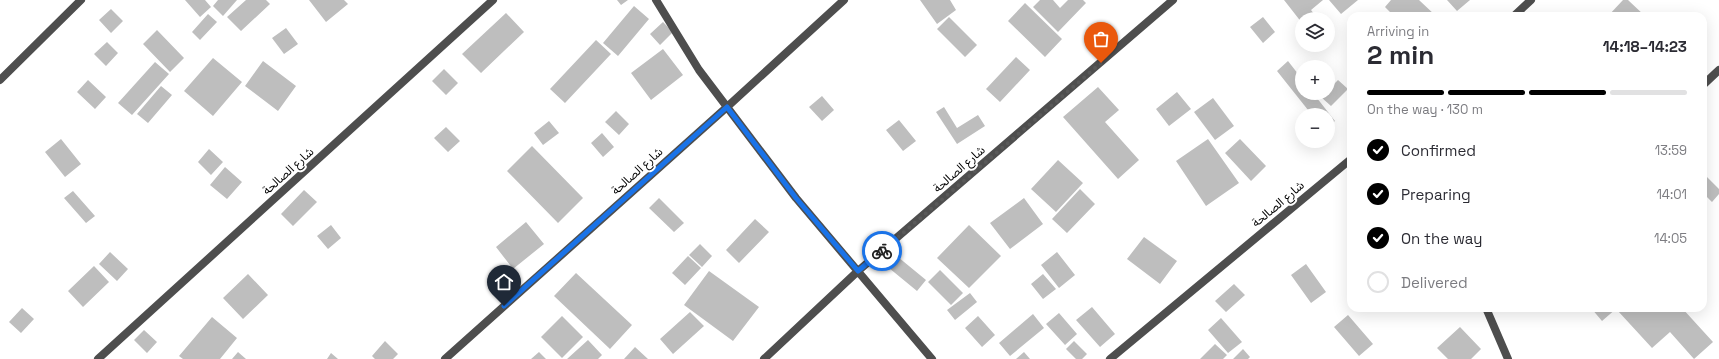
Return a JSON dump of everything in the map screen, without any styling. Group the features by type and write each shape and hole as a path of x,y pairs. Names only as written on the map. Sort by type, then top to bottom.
{"street":[{"path":"0,80 81,0"},
{"name":"شارع الصالحة","path":"98,359 493,0"},
{"path":"656,0 699,70 796,198 932,359"},
{"name":"شارع الصالحة","path":"445,359 727,107 844,0"},
{"name":"شارع الصالحة","path":"764,359 858,271 1173,0"},
{"path":"1518,12 1531,0"},
{"path":"1707,81 1719,70"},
{"name":"شارع الصالحة","path":"1110,359 1347,163"},
{"path":"1488,312 1508,359"}],"building":[{"path":"185,0 205,0 211,7 200,17"},
{"path":"218,0 237,0 223,16 213,6"},
{"path":"246,0 266,0 270,4 241,31 227,17"},
{"path":"309,0 344,0 348,4 326,22"},
{"path":"617,0 628,0 621,5"},
{"path":"920,0 950,0 956,10 937,24"},
{"path":"1040,0 1053,0 1060,8 1068,0 1083,0 1086,3 1058,32 1033,7"},
{"path":"1284,0 1323,0 1311,10 1313,12 1295,12 1295,14"},
{"path":"1329,0 1358,0 1341,14"},
{"path":"1391,0 1419,0 1432,12 1390,12 1385,7"},
{"path":"1447,0 1470,0 1457,11"},
{"path":"1623,0 1628,0 1641,12 1612,12"},
{"path":"1025,3 1062,39 1045,57 1008,21"},
{"path":"634,6 649,19 618,56 603,43"},
{"path":"111,9 123,21 111,33 99,20"},
{"path":"506,13 524,32 481,73 462,54"},
{"path":"208,14 217,22 200,40 192,32"},
{"path":"949,17 977,45 965,57 937,29"},
{"path":"1263,17 1275,32 1263,43 1250,27"},
{"path":"663,22 673,32 660,45 650,34"},
{"path":"286,28 298,44 284,54 272,38"},
{"path":"157,30 184,58 170,72 143,44"},
{"path":"596,40 611,54 565,103 550,89"},
{"path":"107,42 118,53 106,66 94,54"},
{"path":"663,49 683,75 651,100 631,73"},
{"path":"1016,57 1030,70 1000,102 986,89"},
{"path":"213,58 242,82 213,116 184,91"},
{"path":"263,61 296,86 278,111 245,86"},
{"path":"1288,61 1295,70 1295,94 1277,71"},
{"path":"155,62 169,74 132,115 118,103"},
{"path":"444,69 458,83 446,95 432,81"},
{"path":"88,80 106,97 95,109 77,92"},
{"path":"1338,80 1347,88 1347,90 1331,106 1324,100 1335,100 1335,83"},
{"path":"161,86 172,95 148,123 137,114"},
{"path":"1098,87 1119,110 1105,122 1139,160 1118,179 1063,117"},
{"path":"1177,92 1191,109 1169,126 1156,109"},
{"path":"822,96 834,110 822,121 809,107"},
{"path":"1213,98 1234,126 1215,140 1194,112"},
{"path":"1300,100 1318,100 1325,108 1306,108"},
{"path":"944,107 957,128 978,115 985,126 957,144 936,112"},
{"path":"616,111 629,124 619,135 605,122"},
{"path":"899,120 916,141 903,151 886,130"},
{"path":"549,121 559,133 543,145 534,133"},
{"path":"446,127 460,141 448,152 434,138"},
{"path":"602,133 614,147 603,157 591,143"},
{"path":"61,139 81,164 65,177 45,152"},
{"path":"1208,139 1239,183 1206,206 1176,161"},
{"path":"1240,139 1266,166 1251,181 1225,153"},
{"path":"532,146 583,198 558,223 507,171"},
{"path":"209,149 223,162 211,175 198,162"},
{"path":"1058,160 1083,183 1056,212 1031,189"},
{"path":"225,167 242,182 227,199 210,185"},
{"path":"1707,177 1719,189 1719,194 1712,202 1707,197"},
{"path":"1080,189 1095,204 1067,233 1052,219"},
{"path":"304,190 317,202 293,226 281,214"},
{"path":"73,191 95,216 86,223 64,198"},
{"path":"659,198 684,223 674,232 649,208"},
{"path":"1024,198 1043,224 1010,249 990,223"},
{"path":"755,219 769,232 739,263 726,250"},
{"path":"526,222 544,244 513,269 496,247"},
{"path":"331,225 341,238 328,249 317,236"},
{"path":"969,225 1001,256 969,288 937,258"},
{"path":"1144,237 1177,261 1160,284 1127,259"},
{"path":"700,244 712,256 702,267 689,255"},
{"path":"110,252 128,269 117,281 99,264"},
{"path":"1057,252 1075,275 1059,288 1041,265"},
{"path":"688,256 701,268 685,285 672,273"},
{"path":"898,257 926,280 917,291 889,268"},
{"path":"1306,264 1326,292 1311,303 1291,275"},
{"path":"94,266 109,282 83,307 68,291"},
{"path":"940,270 963,293 951,305 928,282"},
{"path":"709,271 759,307 733,341 684,305"},
{"path":"576,273 632,325 610,349 554,296"},
{"path":"248,274 268,295 243,319 223,298"},
{"path":"1043,274 1056,289 1043,299 1031,284"},
{"path":"1234,284 1245,295 1226,312 1215,301"},
{"path":"970,293 977,302 955,320 947,310"},
{"path":"1092,307 1115,334 1100,347 1076,320"},
{"path":"22,308 34,319 21,333 9,322"},
{"path":"690,312 704,326 673,354 660,339"},
{"path":"1594,312 1612,312 1602,321"},
{"path":"1619,312 1686,312 1713,342 1694,359 1670,332 1652,348"},
{"path":"1059,313 1077,334 1065,345 1046,324"},
{"path":"1033,314 1044,328 1010,356 999,343"},
{"path":"1348,315 1373,344 1359,356 1334,327"},
{"path":"562,316 583,337 562,358 541,337"},
{"path":"978,316 995,335 982,347 965,328"},
{"path":"212,317 237,338 220,359 183,359 179,356"},
{"path":"1221,318 1242,342 1228,353 1208,330"},
{"path":"1460,327 1481,349 1471,359 1448,359 1437,348"},
{"path":"144,330 157,342 147,353 134,340"},
{"path":"588,340 602,355 598,359 567,359"},
{"path":"385,341 398,354 393,359 375,359 372,356"},
{"path":"1074,341 1087,354 1082,359 1076,359 1066,349"},
{"path":"1215,344 1227,355 1223,359 1200,359"},
{"path":"635,347 648,359 624,359"},
{"path":"1243,349 1250,357 1248,359 1233,359"},
{"path":"238,352 246,359 232,359"},
{"path":"539,352 546,359 531,359"},
{"path":"1024,352 1030,359 1016,359"},
{"path":"331,353 338,359 327,359"}],"way so far":[{"path":"882,251 1101,63"}],"route":[{"path":"504,306 727,107 796,198 858,271 882,251"}]}
